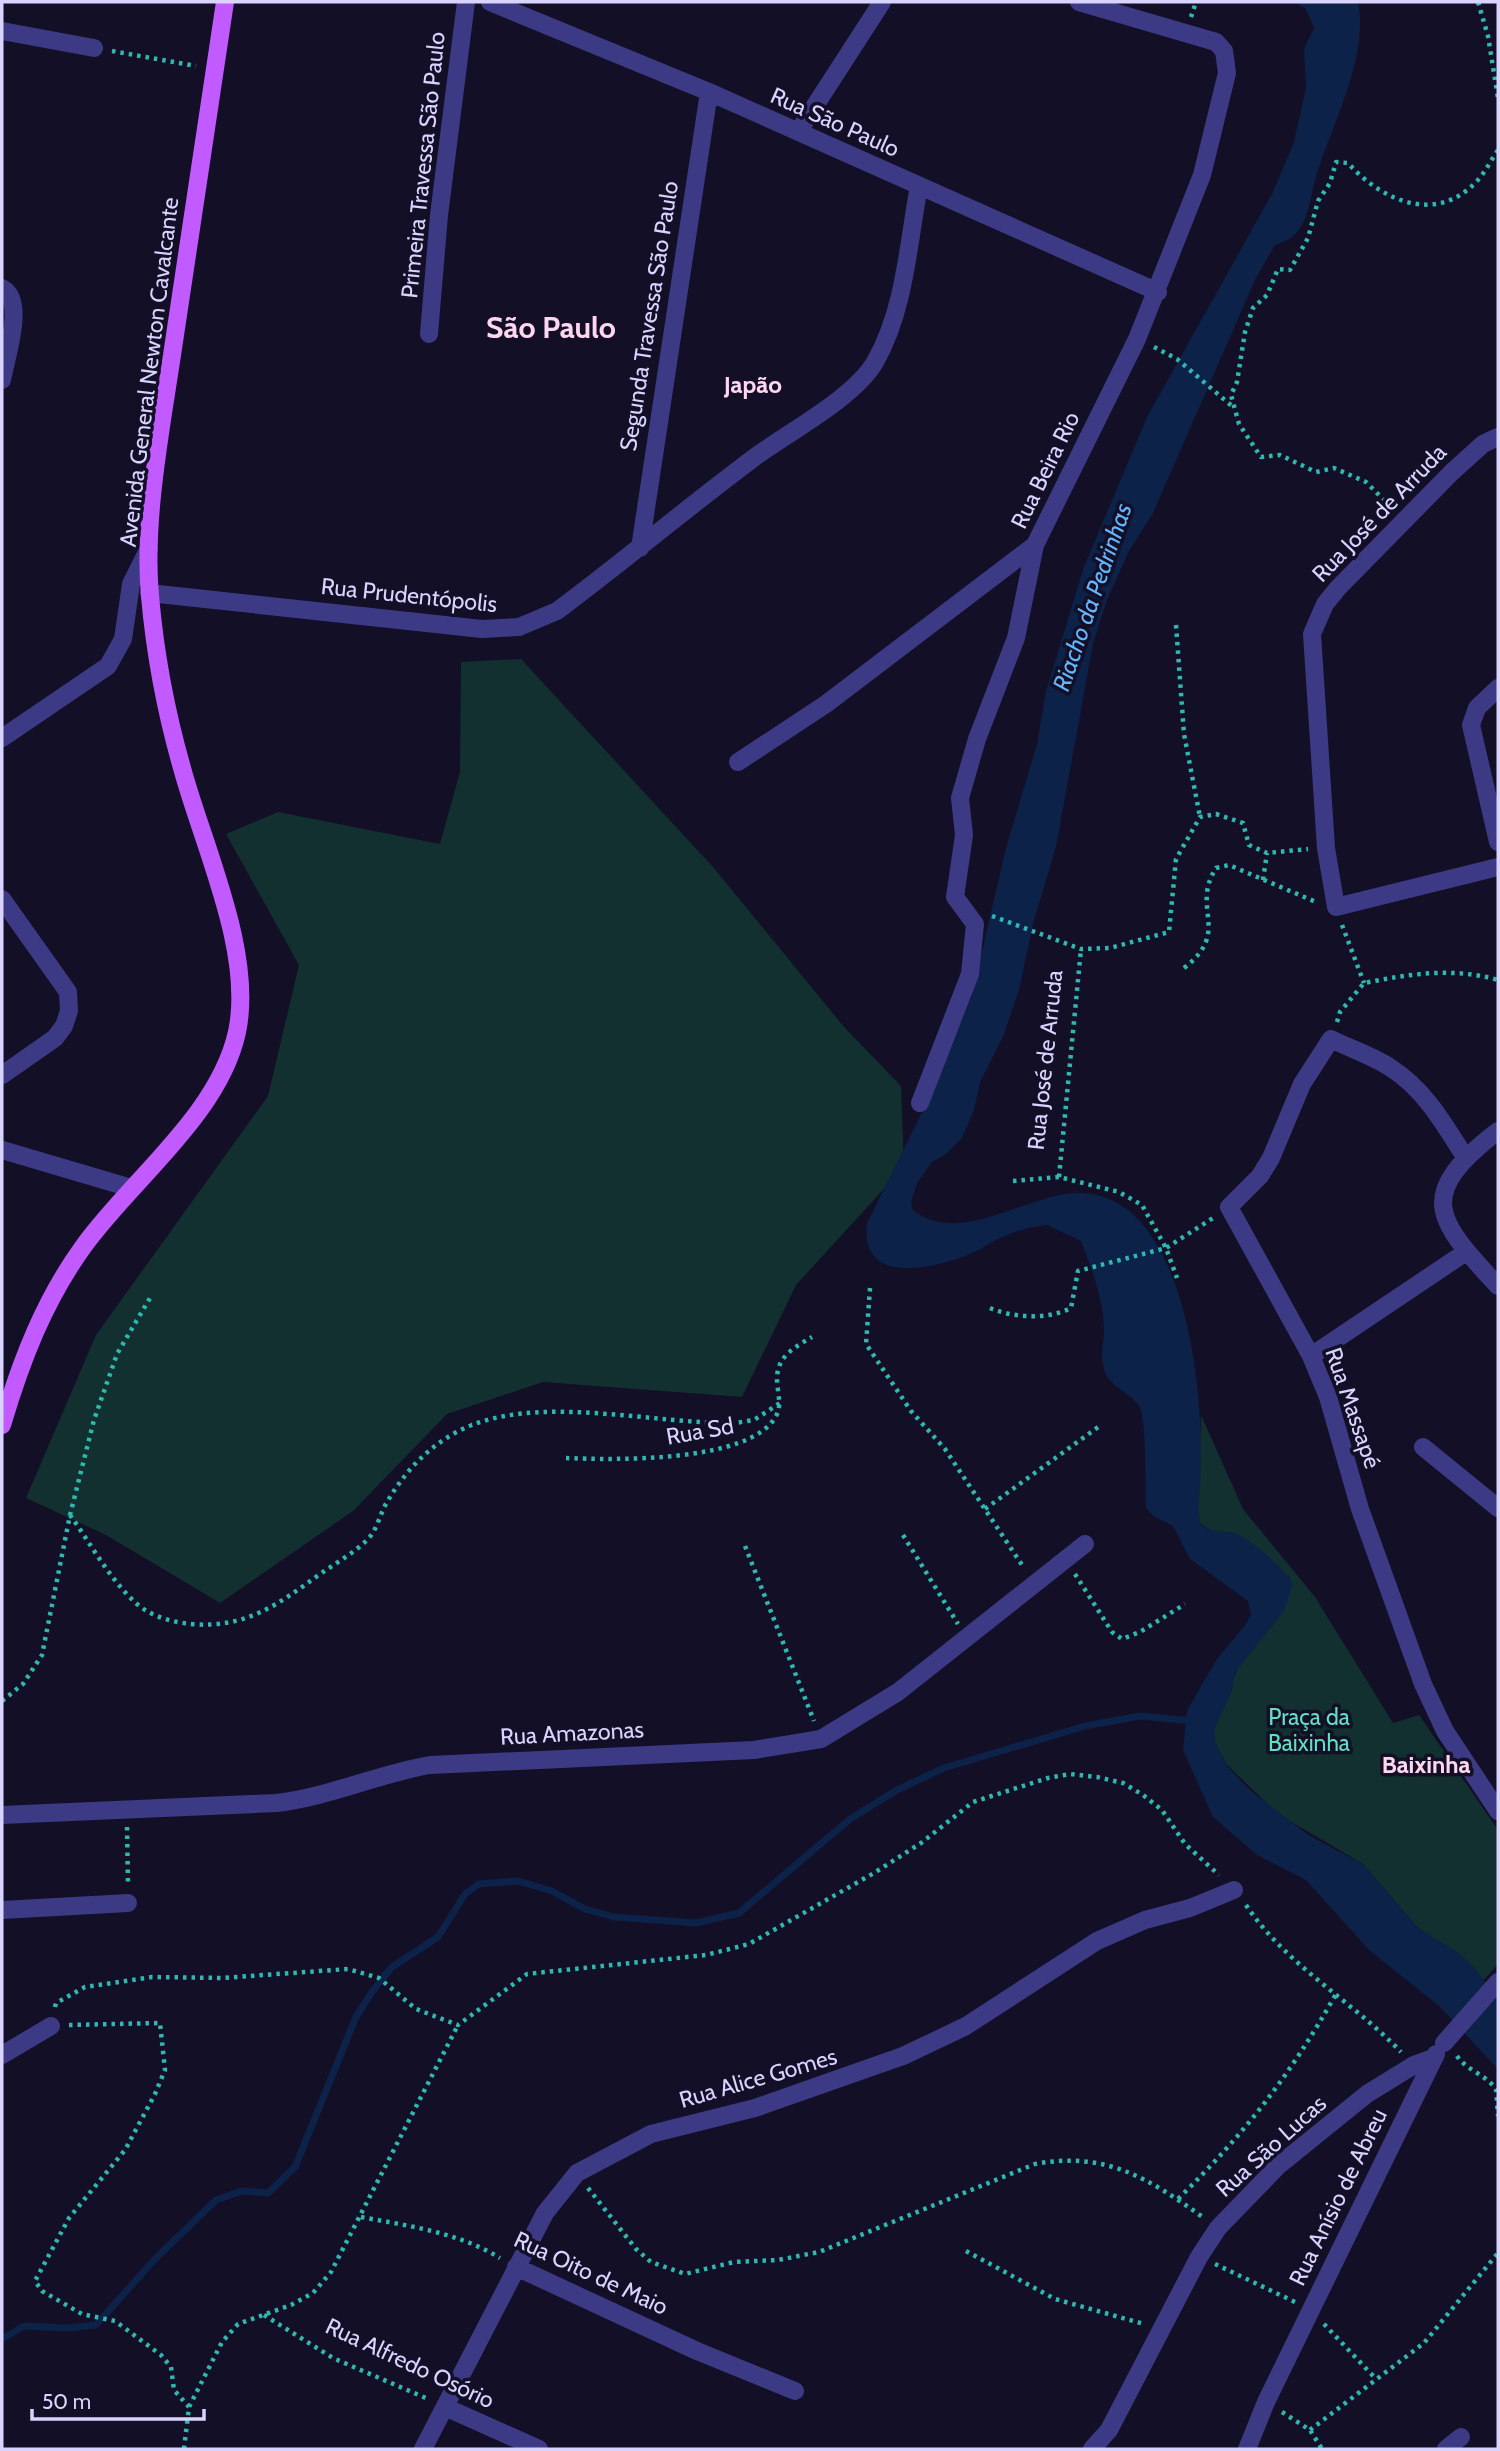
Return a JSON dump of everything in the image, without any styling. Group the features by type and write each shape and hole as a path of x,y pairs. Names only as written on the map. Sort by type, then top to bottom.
{"main road":[{"name":"Avenida General Newton Cavalcante","path":"2,1425 30,1339 53,1295 84,1246 131,1188 190,1123 220,1076 236,1035 241,995 237,952 181,765 161,677 149,593 149,548 161,434 225,2"}],"street":[{"name":"Primeira Travessa São Paulo","path":"429,334 439,215 466,2"},
{"name":"Rua São Paulo","path":"490,2 709,92 1158,292"},
{"path":"797,132 882,2"},
{"name":"Rua Beira Rio","path":"920,1103 970,974 975,924 955,897 964,835 960,798 977,739 1016,638 1035,545 1158,292 1202,175 1228,62 1224,51 1216,42 1079,2"},
{"path":"2,31 94,48"},
{"name":"Segunda Travessa São Paulo","path":"640,548 709,92"},
{"name":"Rua Prudentópolis","path":"149,593 500,630 534,623 557,611 755,456 857,385 875,363 888,333 899,294 919,186"},
{"path":"2,288 12,295 15,307 2,380"},
{"name":"Rua José de Arruda","path":"1336,907 1326,848 1312,634 1325,604 1338,588 1469,456 1498,437"},
{"path":"738,762 826,704 1035,545"},
{"path":"2,738 108,666 123,639 131,584 149,548"},
{"path":"1498,688 1477,708 1471,725 1498,842"},
{"path":"1336,907 1498,867"},
{"path":"2,899 68,992 69,1011 64,1026 55,1038 2,1075"},
{"path":"1229,1207 1260,1176 1272,1158 1302,1084 1331,1039 1390,1067 1408,1081 1436,1112 1465,1157"},
{"path":"1498,1131 1465,1157 1452,1174 1442,1204 1446,1222 1466,1252 1498,1286"},
{"path":"2,1150 131,1188"},
{"name":"Rua Massapé","path":"1229,1207 1311,1356 1337,1423 1360,1509 1423,1684 1445,1731 1498,1811"},
{"path":"1311,1356 1466,1252"},
{"path":"1423,1447 1498,1508"},
{"name":"Rua Amazonas","path":"2,1815 308,1799 394,1771 430,1765 754,1750 821,1739 898,1692 965,1636 1085,1544"},
{"name":"Rua Alice Gomes","path":"424,2449 545,2213 577,2173 651,2134 755,2108 903,2056 966,2026 1097,1941 1145,1920 1190,1908 1234,1890"},
{"path":"2,1910 128,1903"},
{"name":"Rua Anísio de Abreu","path":"1247,2449 1266,2402 1433,2058 1450,2048 1498,1982"},
{"path":"2,2055 51,2025"},
{"name":"Rua São Lucas","path":"1092,2449 1116,2416 1199,2257 1218,2228 1278,2166 1367,2094 1414,2065 1433,2058"},
{"name":"Rua Oito de Maio","path":"516,2267 697,2351 795,2390"},
{"name":"Rua Alfredo Osório","path":"445,2407 539,2449"},
{"path":"1446,2449 1461,2437"}],"path":[{"path":"1478,2 1488,36 1498,98"},
{"path":"94,48 215,70"},
{"path":"1406,521 1366,482 1334,468 1316,472 1280,455 1261,457 1243,432 1231,395 1237,382 1245,332 1254,309 1267,295 1278,269 1290,270 1308,238 1318,201 1330,183 1336,162 1348,163 1366,183 1383,194 1408,203 1432,204 1456,198 1477,181 1498,150"},
{"path":"1177,359 1234,408"},
{"path":"1176,625 1184,734 1200,817 1216,814 1243,823 1249,845 1267,853 1326,848"},
{"name":"Rua José de Arruda","path":"1059,1177 1081,949 1110,948 1169,932 1176,859 1200,817"},
{"path":"1264,880 1267,853"},
{"path":"1184,968 1201,955 1210,934 1205,885 1216,869 1229,865 1307,900 1336,907 1364,983"},
{"path":"987,914 1081,949"},
{"path":"1331,1039 1340,1012 1364,983 1444,971 1476,974 1498,980"},
{"name":"Rua José de Arruda","path":"1013,1181 1059,1177 1119,1192 1142,1205 1166,1248 1177,1278"},
{"path":"990,1308 1010,1317 1060,1313 1071,1308 1078,1271 1166,1248 1229,1207"},
{"path":"870,1288 866,1344 911,1411 945,1449 1034,1583"},
{"path":"2,1701 23,1684 42,1655 94,1420 117,1354 150,1298"},
{"path":"71,1515 124,1590 140,1606 174,1622 215,1626 235,1623 271,1609 369,1538 386,1504 421,1457 469,1426 496,1416 533,1413 602,1414 735,1423 754,1420 780,1404 776,1380 778,1364 788,1351 812,1337"},
{"name":"Rua Sd","path":"566,1458 617,1461 732,1444 763,1431 777,1415 780,1404"},
{"path":"985,1509 1101,1425"},
{"path":"903,1535 965,1636"},
{"path":"745,1546 821,1739"},
{"path":"1066,1558 1112,1632 1122,1639 1140,1632 1185,1604"},
{"path":"184,2449 189,2407 222,2342 238,2325 291,2305 313,2293 331,2272 361,2217 381,2169 458,2025 527,1974 706,1955 749,1944 902,1855 973,1802 1048,1778 1070,1774 1097,1777 1123,1783 1143,1795 1162,1810 1185,1843 1234,1890 1270,1937 1314,1980 1371,2021 1414,2065"},
{"path":"126,1809 128,1903"},
{"path":"189,2407 174,2390 171,2367 161,2355 115,2321 85,2315 42,2291 35,2281 35,2275 84,2197 125,2150 165,2070 160,2023 51,2025 56,2003 72,1993 99,1984 152,1977 222,1978 348,1969 379,1978 416,2008 458,2025"},
{"path":"1178,2199 1225,2153 1266,2105 1307,2044 1336,1994"},
{"path":"1450,2048 1462,2063 1481,2074 1496,2089 1498,2116"},
{"path":"577,2173 636,2249 651,2262 685,2274 734,2262 778,2260 819,2252 858,2239 1011,2173 1061,2159 1094,2162 1133,2172 1178,2199 1218,2228"},
{"name":"Rua Oito de Maio","path":"361,2217 441,2232 480,2246 516,2267"},
{"path":"966,2251 1055,2299 1162,2329"},
{"path":"1310,2430 1424,2343 1498,2253"},
{"name":"Rua Alfredo Osório","path":"264,2315 333,2358 445,2407"},
{"path":"1266,2402 1310,2430 1322,2449"}],"green space":[{"path":"521,659 713,867 844,1027 901,1086 904,1167 796,1285 742,1397 543,1382 447,1414 353,1511 220,1603 106,1535 26,1498 96,1335 268,1096 299,965 226,834 278,812 440,844 460,772 461,662"},
{"name":"Praça da Baixinha","path":"1201,1415 1243,1509 1315,1597 1393,1723 1419,1715 1498,1830 1498,1964 1483,1981 1473,1966 1417,1927 1363,1864 1278,1814 1226,1764 1215,1742 1214,1730 1218,1717 1239,1665 1275,1622 1290,1578 1234,1533 1212,1531 1200,1523 1198,1508"}],"water":[{"name":"Riacho da Pedrinhas","path":"1295,2 1358,2 1359,43 1348,87 1302,224 1293,236 1275,245 1255,280 1153,513 1129,551 1107,600 1093,644 1056,847 1034,920 1019,990 1003,1037 980,1082 974,1110 962,1138 946,1154 932,1162 917,1183 911,1202 913,1210 932,1220 952,1223 973,1221 1060,1195 1081,1193 1119,1204 1148,1232 1171,1272 1186,1321 1196,1373 1200,1425 1200,1523 1208,1529 1243,1537 1276,1564 1293,1584 1284,1611 1235,1672 1232,1690 1214,1730 1215,1742 1226,1765 1251,1791 1310,1836 1363,1864 1417,1927 1457,1952 1473,1966 1498,1999 1498,2069 1439,2006 1369,1950 1306,1880 1257,1855 1213,1817 1183,1750 1187,1711 1216,1660 1251,1615 1248,1601 1190,1559 1173,1526 1155,1517 1146,1508 1142,1413 1135,1401 1112,1382 1105,1372 1102,1361 1102,1307 1081,1241 1047,1225 1006,1236 957,1259 903,1268 887,1265 875,1257 868,1243 867,1223 931,1094 972,995 1006,848 1037,744 1046,691 1084,567 1147,417 1273,192 1294,142 1306,87 1304,49 1314,28 1306,9"}],"waterway":[{"path":"2,2339 24,2326 68,2328 96,2325 155,2259 216,2200 242,2191 268,2193 295,2167 356,2017 372,1992 392,1967 438,1937 465,1894 479,1884 518,1881 552,1891 585,1909 614,1917 696,1923 739,1913 850,1819 897,1790 944,1768 1085,1726 1140,1716 1193,1721"}],"district":[{"name":"São Paulo","path":"551,327"},
{"name":"Japão","path":"753,384"},
{"name":"Baixinha","path":"1426,1764"}]}
